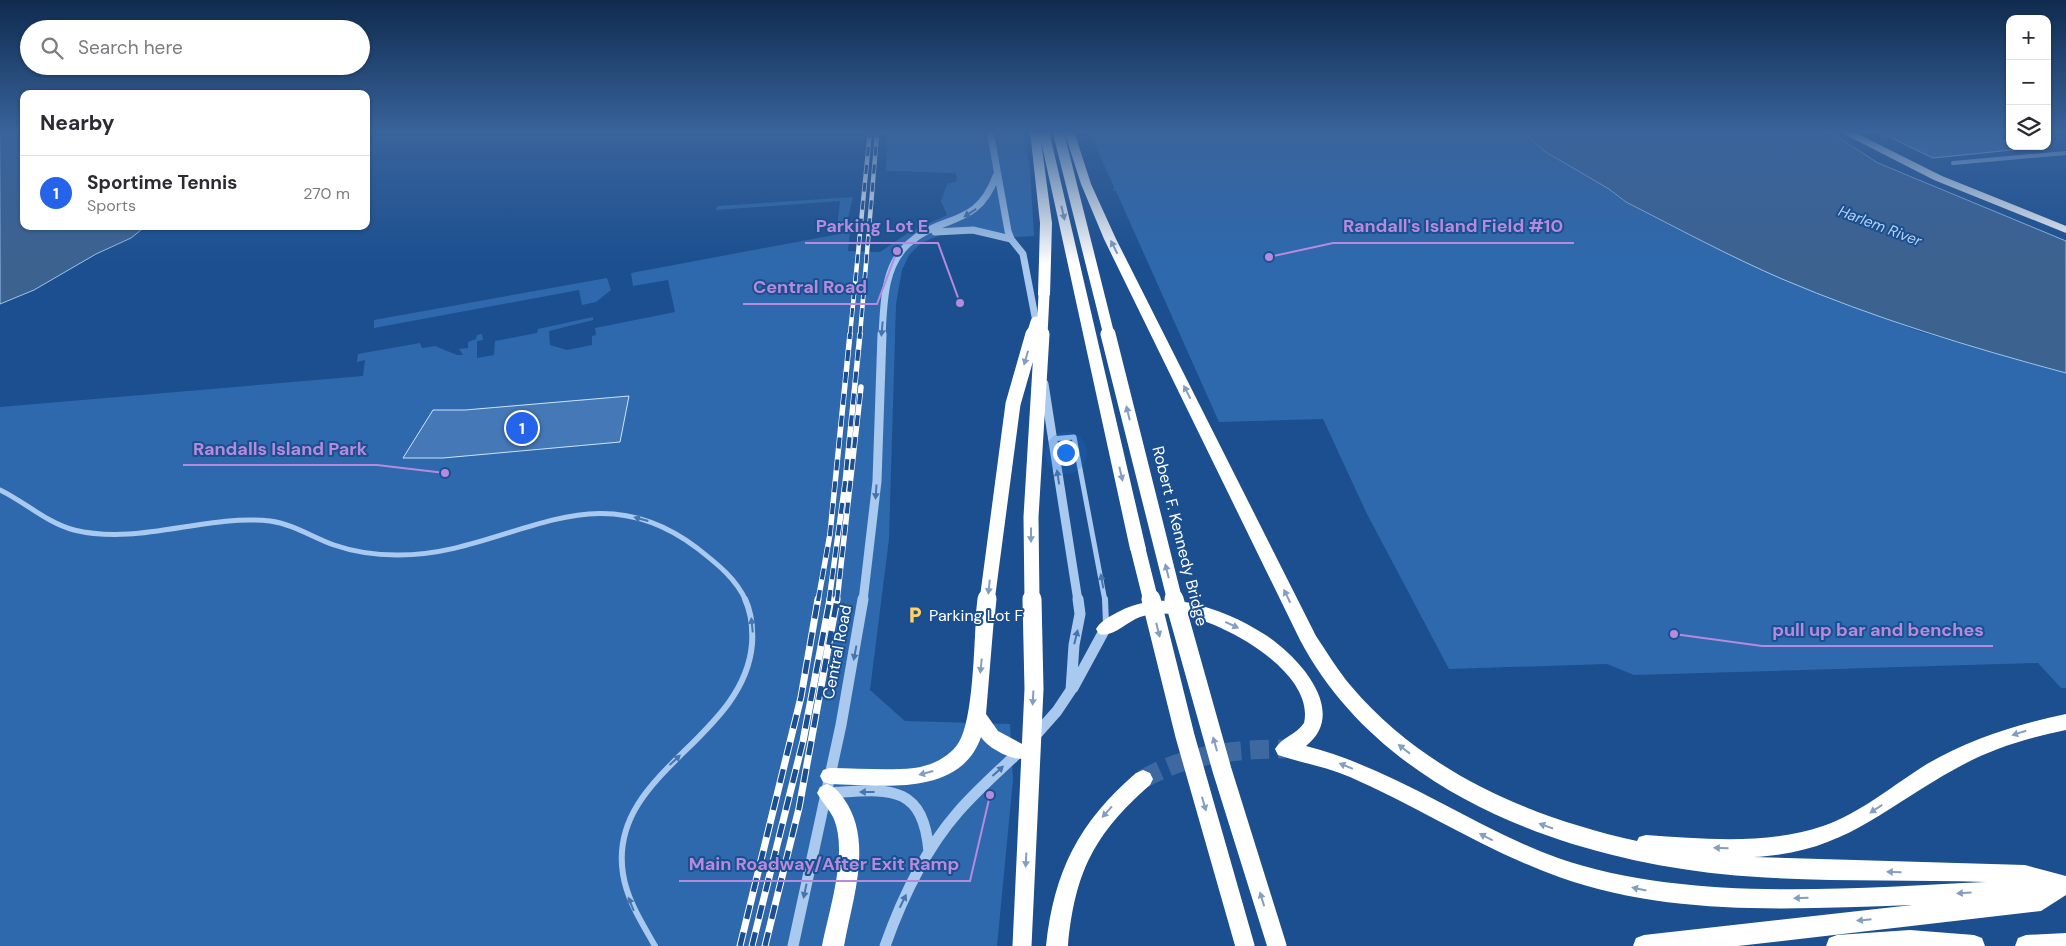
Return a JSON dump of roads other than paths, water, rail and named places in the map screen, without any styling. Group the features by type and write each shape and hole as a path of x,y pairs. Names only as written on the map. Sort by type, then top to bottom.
{"highway":[{"path":"1022,946 1034,689 1031,517 1044,294 1046,223 1040,175"},
{"path":"1054,175 1148,592 1185,736 1245,946"},
{"name":"Robert F. Kennedy Bridge","path":"1069,175 1179,618 1222,770 1277,946"},
{"path":"1083,175 1110,239 1308,640 1328,672 1357,707 1402,748 1445,778 1516,814 1593,841 1678,858 1720,864 1866,872 2021,874 2065,884"},
{"path":"1932,175 2066,230"},
{"path":"1953,175 2066,222"},
{"path":"833,946 849,854 848,833 829,784 905,776 938,770 947,765 965,749 971,736 976,714 985,618 1013,404 1044,294"},
{"path":"1105,629 1134,612 1155,607 1188,609 1218,618 1259,639 1280,656 1306,691 1315,710 1310,730 1302,740 1285,749 1321,756 1359,771 1531,858 1585,876 1645,890 1708,898 1772,899 2023,891 2065,884"},
{"path":"976,714 991,737 1018,752"},
{"path":"1593,841 1734,848 1759,847 1805,840 1846,826 1934,771 1977,748 2022,732 2066,722"},
{"path":"1056,946 1061,906 1071,869 1098,822 1143,779"},
{"path":"1644,946 2040,901 2065,884"},
{"path":"1837,946 1910,941 1974,946"},
{"path":"2026,946 2066,944"}],"street":[{"name":"Central Road","path":"793,946 829,784 855,651 868,568 878,474 879,368 887,281 904,249 927,233 961,219 984,203 993,190 996,176"},
{"name":"Central Road","path":"996,176 1001,187 1010,239 1023,254 1034,305 1051,439 1080,614 1074,645 1071,690"},
{"path":"927,233 972,230 1010,239"},
{"path":"885,946 900,906 929,852 959,811 1042,730 1071,690 1105,629 1106,604 1074,437 1051,439"},
{"path":"0,490 19,498 66,528 92,534 133,535 219,522 268,521 297,527 332,544 352,551 385,555 418,554 454,548 544,520 585,514 630,516 659,524 680,534 728,574 742,590 750,610 753,635 748,668 739,691 712,726 658,776 638,804 629,822 621,860 622,878 630,903 655,946"},
{"path":"829,784 888,793 907,799 922,815 929,852"}],"water":[{"path":"0,175 20,175 20,230 141,230 131,238 96,254 34,290 0,304"},
{"name":"Harlem River","path":"1585,175 1907,175 2066,241 2066,373 1922,331 1782,279 1626,202"}],"tunnel":[{"path":"1143,779 1177,764 1212,755 1248,750 1285,749"}],"railway":[{"path":"850,335 866,175"},
{"path":"860,335 874,175"},
{"path":"818,601 830,534 850,334"},
{"path":"829,601 845,483 860,334"},
{"path":"837,601 861,387"},
{"path":"740,946 801,697 818,599"},
{"path":"752,946 803,741 830,599"},
{"path":"765,946 799,808 837,599"}],"place":[{"name":"Central Road","path":"897,251"},
{"name":"Randall's Island Field #10","path":"1269,257"},
{"name":"Parking Lot E","path":"960,303"},
{"name":"Sportime Tennis","path":"522,428"},
{"name":"Randalls Island Park","path":"445,473"},
{"name":"Parking Lot F","path":"915,615"},
{"name":"pull up bar and benches","path":"1674,634"},
{"name":"Main Roadway/After Exit Ramp","path":"990,795"}]}
